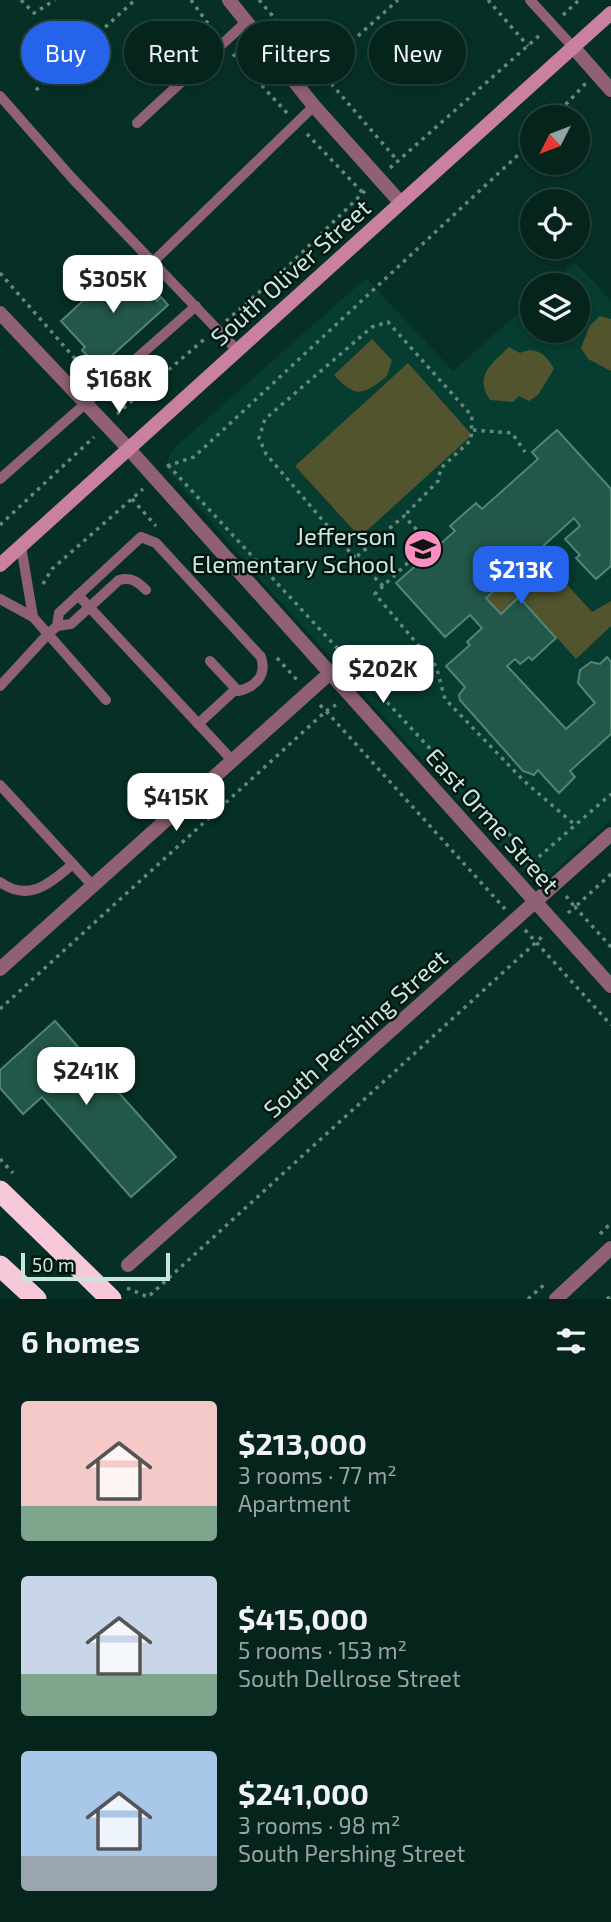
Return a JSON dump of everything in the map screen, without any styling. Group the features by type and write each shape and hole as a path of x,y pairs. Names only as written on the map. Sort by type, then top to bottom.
{"highway":[{"path":"0,1191 111,1299"},
{"path":"0,1266 36,1299"}],"main road":[{"name":"South Oliver Street","path":"0,565 611,13"}],"street":[{"path":"229,0 244,21"},
{"path":"573,47 611,90"},
{"path":"296,84 400,202"},
{"name":"East Orme Street","path":"0,313 128,448 611,986"},
{"path":"0,969 330,673"},
{"name":"South Pershing Street","path":"128,1265 611,834"},
{"path":"556,1299 611,1248"}],"lane":[{"path":"530,0 573,47"},
{"path":"137,123 237,31"},
{"path":"0,96 72,178 237,350"},
{"path":"154,261 314,106"},
{"path":"0,479 197,306"},
{"path":"57,626 59,613 141,537 156,543 261,657 264,668 260,678 249,689 238,691 210,661"},
{"path":"22,545 33,617"},
{"path":"0,686 48,634 57,626 71,624 119,580 126,578 138,582 146,590"},
{"path":"78,595 232,760"},
{"path":"0,599 33,617 106,700"},
{"path":"198,724 236,689"},
{"path":"0,785 93,886"},
{"path":"0,882 12,891 33,892 49,884 73,864"}],"path":[{"path":"22,0 34,13 55,0"},
{"path":"36,90 135,0"},
{"path":"191,0 200,17 363,193"},
{"path":"259,0 277,21"},
{"path":"355,39 398,0"},
{"path":"488,0 528,46"},
{"path":"0,525 121,411 279,275 397,160 579,0"},
{"path":"565,105 596,73"},
{"path":"332,84 397,160"},
{"path":"29,601 52,569 168,465 194,457 520,153"},
{"path":"0,273 121,411"},
{"path":"355,558 404,516 438,481 441,468 471,440 473,430 472,416 388,323 372,327 265,419 259,438 266,454 355,558 383,586"},
{"path":"473,430 512,433 525,453"},
{"path":"168,465 575,907 611,874"},
{"path":"404,516 429,543 375,594 436,666 446,699 524,781 575,825"},
{"path":"0,1009 326,711 611,1025"},
{"path":"514,878 611,794"}],"shaded area":[{"name":"Jefferson Elementary School","path":"575,262 585,273 563,273"},
{"name":"Jefferson Elementary School","path":"366,278 453,371 520,312 520,343 590,343 590,278 611,301 611,820 547,878 537,881 526,875 258,577 165,467 172,450"}],"green space":[{"path":"600,316 611,319 611,371 588,359 581,348 583,343 590,343 590,325"},
{"path":"372,339 392,360 387,376 372,388 354,391 334,375"},
{"path":"509,347 520,353 536,351 548,359 554,369 538,395 529,401 519,396 513,402 490,400 485,392 484,377 487,371"},
{"path":"408,363 472,435 360,537 295,466"},
{"path":"545,544 556,557 561,578 592,612 611,601 611,626 576,659 520,597 501,614 486,598"}],"building":[{"path":"123,264 157,301 161,297 168,305 98,368 82,350 85,347 61,321"},
{"name":"Jefferson Elementary School","path":"557,430 611,489 611,566 596,579 576,558 580,555 565,539 580,526 574,518 486,598 501,614 519,597 556,638 532,660 529,657 520,664 515,659 507,666 566,729 595,703 578,683 580,670 591,662 600,664 607,657 611,662 611,734 570,771 575,777 559,793 538,770 534,775 523,771 460,700 459,695 465,687 446,666 470,645 467,642 482,628 470,615 445,637 396,583 455,531 450,526 476,503 482,509 538,459 532,452"},
{"path":"55,1021 176,1157 131,1197 42,1097 23,1114 0,1088 0,1070"}],"place":[{"name":"Jefferson Elementary School","path":"423,549"}]}
